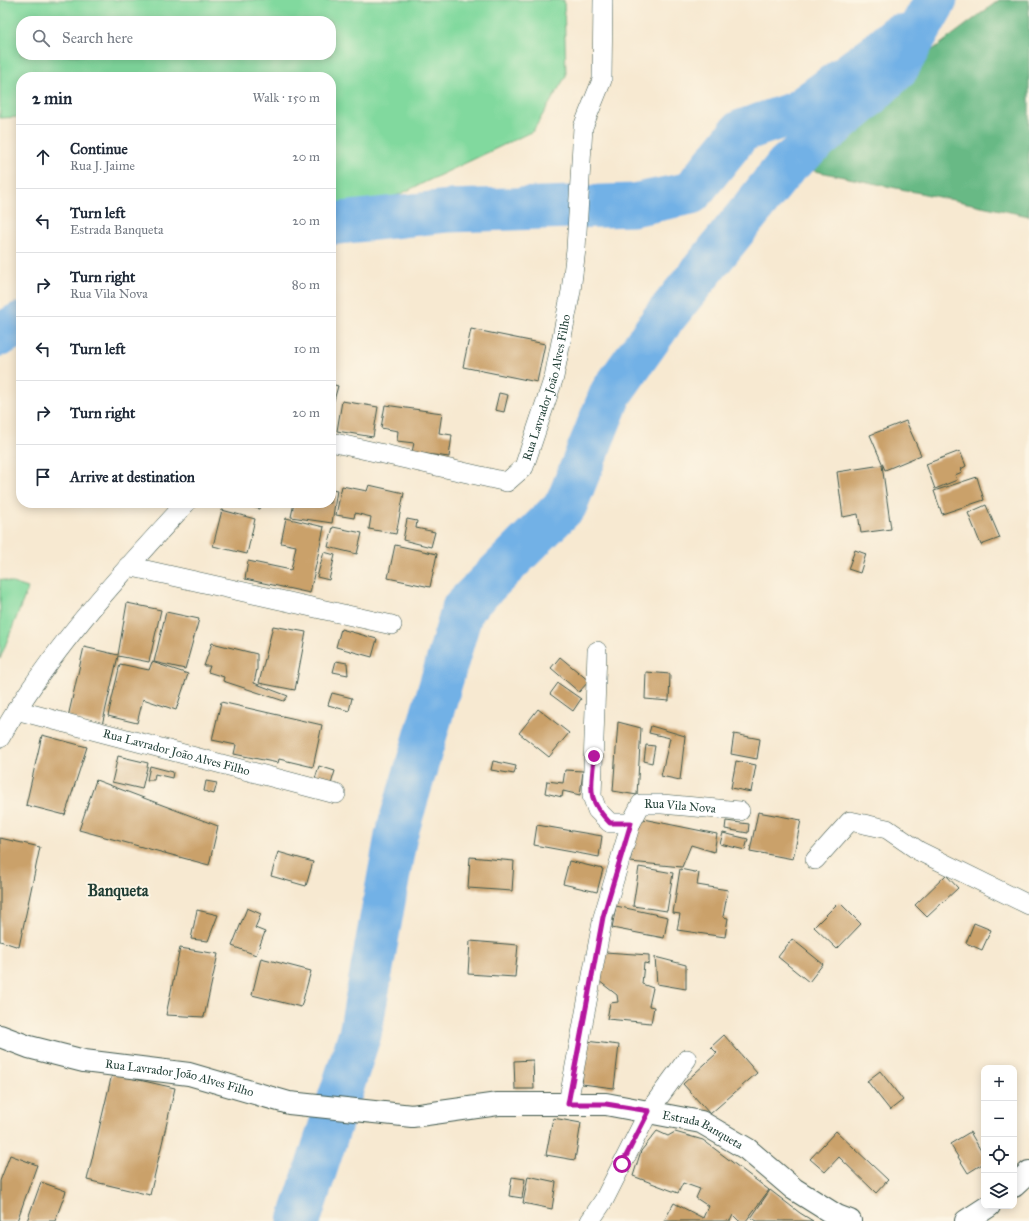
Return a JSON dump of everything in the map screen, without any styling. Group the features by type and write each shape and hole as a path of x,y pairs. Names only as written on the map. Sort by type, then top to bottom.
{"street":[{"name":"Rua Lavrador João Alves Filho","path":"336,443 507,482 524,467 554,377 571,291 582,173 583,127 602,80 603,0"},
{"path":"0,738 16,710 87,615 128,566 181,508"},
{"path":"128,566 392,625"},
{"path":"596,651 592,796 597,810 610,823 631,823"},
{"name":"Rua Lavrador João Alves Filho","path":"16,710 336,794"},
{"name":"Rua Vila Nova","path":"568,1104 603,917 631,823 641,804 662,804 740,811"},
{"path":"815,860 850,821 887,829 919,851 1029,905"},
{"name":"Rua Lavrador João Alves Filho","path":"0,1036 29,1047 84,1061 189,1074 289,1103 412,1116"},
{"path":"590,1221 604,1200 649,1111 687,1059"},
{"name":"Estrada Banqueta","path":"412,1116 498,1104 606,1104 702,1122 747,1149 794,1189 837,1216 850,1221"},
{"path":"1017,1183 1029,1172"},
{"path":"966,1221 984,1209"}],"green space":[{"path":"0,0 564,0 566,76 533,131 356,215 336,217 336,72 16,72 16,117 0,118"},
{"path":"999,0 1029,0 1029,216 787,165 858,106"},
{"path":"0,579 28,588 0,659"}],"building":[{"path":"471,329 545,344 537,382 463,367"},
{"path":"499,393 508,395 504,412 495,410"},
{"path":"342,401 378,407 373,437 337,431"},
{"path":"385,405 442,413 439,433 452,435 449,457 412,452 414,443 397,441 398,431 381,428"},
{"path":"906,421 921,455 885,470 870,435"},
{"path":"960,451 966,466 961,469 962,472 955,475 957,480 935,489 926,464"},
{"path":"882,465 891,529 861,533 858,514 843,517 837,472"},
{"path":"977,477 984,500 942,514 934,491"},
{"path":"369,485 404,493 396,534 369,529 371,517 355,513 354,518 336,515 342,486 367,491"},
{"path":"986,505 1000,538 981,545 968,513"},
{"path":"293,508 334,508 332,523 291,517"},
{"path":"222,510 255,519 247,554 213,546"},
{"path":"286,518 324,527 310,593 245,579 248,561 291,570 296,546 281,543"},
{"path":"407,519 417,521 416,528 435,532 431,547 403,540"},
{"path":"333,527 362,533 357,554 328,547"},
{"path":"395,545 437,554 430,587 388,578"},
{"path":"855,550 866,554 860,573 848,569"},
{"path":"324,552 335,555 329,580 317,577"},
{"path":"127,603 161,610 149,662 118,656 102,725 68,717 84,647 118,655"},
{"path":"166,612 199,619 185,669 154,662"},
{"path":"273,626 306,632 295,690 259,683"},
{"path":"341,629 377,639 372,657 336,647"},
{"path":"212,643 257,654 257,669 254,683 288,696 284,701 223,681 224,677 208,672 210,666 204,666"},
{"path":"560,657 589,681 579,692 551,668"},
{"path":"336,661 347,663 348,675 333,672"},
{"path":"152,662 188,674 176,710 143,699 137,723 108,716 120,664 149,670"},
{"path":"646,672 670,674 669,701 645,699"},
{"path":"558,683 581,699 573,711 550,694"},
{"path":"332,693 352,698 349,711 328,705"},
{"path":"221,702 322,725 313,767 279,759 278,763 234,754 236,745 212,740"},
{"path":"538,709 569,733 549,757 519,733"},
{"path":"618,722 641,728 637,795 613,791"},
{"path":"651,726 685,736 680,780 661,776 670,738 649,733"},
{"path":"734,734 760,739 757,759 731,754"},
{"path":"42,735 87,747 65,815 26,805"},
{"path":"646,745 655,746 652,763 644,761"},
{"path":"118,756 148,763 142,789 112,782"},
{"path":"493,761 516,766 514,774 491,770"},
{"path":"736,761 756,765 751,792 731,788"},
{"path":"150,766 173,772 172,778 155,774 154,780 147,780"},
{"path":"319,766 335,771 331,784 315,779"},
{"path":"565,770 583,771 580,795 563,791 562,797 545,793 547,781 563,783"},
{"path":"96,780 218,826 209,865 79,830"},
{"path":"206,781 217,783 214,794 204,791"},
{"path":"758,812 801,820 793,859 750,851"},
{"path":"643,819 717,834 714,852 691,845 682,867 630,862 635,837"},
{"path":"726,821 749,824 748,833 725,829"},
{"path":"537,825 602,836 599,857 534,845"},
{"path":"723,833 748,839 745,850 720,844"},
{"path":"0,838 40,847 19,947 0,941"},
{"path":"278,852 313,862 306,886 271,876"},
{"path":"470,857 514,861 512,891 468,888"},
{"path":"569,861 603,869 597,892 563,884"},
{"path":"639,867 673,873 667,911 633,906"},
{"path":"680,869 699,873 697,885 728,890 723,917 728,918 725,937 677,930 680,914 673,913"},
{"path":"946,875 958,888 927,917 915,905"},
{"path":"839,902 861,924 837,949 814,927"},
{"path":"616,906 668,917 664,938 612,928"},
{"path":"247,908 261,914 255,928 265,932 256,955 232,946"},
{"path":"197,910 218,915 208,941 191,939"},
{"path":"974,923 991,930 982,950 966,943"},
{"path":"792,939 823,964 809,982 778,957"},
{"path":"470,941 518,945 515,977 468,974"},
{"path":"180,948 218,954 204,1017 166,1015"},
{"path":"605,952 649,955 649,964 644,963 642,984 653,988 649,1006 654,1007 651,1023 607,1019 610,1003 618,1002 617,995 599,981"},
{"path":"655,957 686,965 686,989 657,984"},
{"path":"261,958 311,971 301,1007 252,995"},
{"path":"724,1035 757,1073 710,1114 683,1084 717,1053 711,1047"},
{"path":"586,1041 619,1045 614,1088 582,1084"},
{"path":"533,1060 534,1089 515,1089 514,1061"},
{"path":"880,1071 903,1100 890,1110 867,1081"},
{"path":"112,1074 175,1088 150,1195 87,1180"},
{"path":"553,1118 581,1123 575,1160 546,1155"},
{"path":"657,1131 668,1136 675,1132 703,1140 769,1190 746,1221 739,1221 733,1215 730,1221 664,1221 674,1203 703,1218 708,1206 696,1198 700,1189 683,1183 678,1193 633,1176 641,1151"},
{"path":"836,1131 888,1180 876,1193 839,1157 825,1172 810,1159"},
{"path":"970,1132 981,1151 981,1165 968,1173 950,1144"},
{"path":"10,1155 37,1165 17,1221 0,1221 0,1181"},
{"path":"528,1176 556,1182 552,1209 523,1203"},
{"path":"512,1177 525,1179 522,1198 509,1196"},
{"path":"41,1182 66,1191 55,1221 27,1221"},
{"path":"770,1190 813,1221 757,1221 751,1218"}],"waterway":[{"path":"299,1221 360,1034 396,836 463,608 566,505 611,393 664,318 787,165 858,106 897,69 936,0"},
{"path":"336,223 448,211 633,205 691,193 741,131 797,112 876,54 897,36"},
{"path":"0,335 16,326"}],"district":[{"name":"Banqueta","path":"118,890"}],"route":[{"path":"594,756 592,796 597,810 610,823 631,823 603,917 568,1104 606,1104 649,1111 622,1164"}]}
